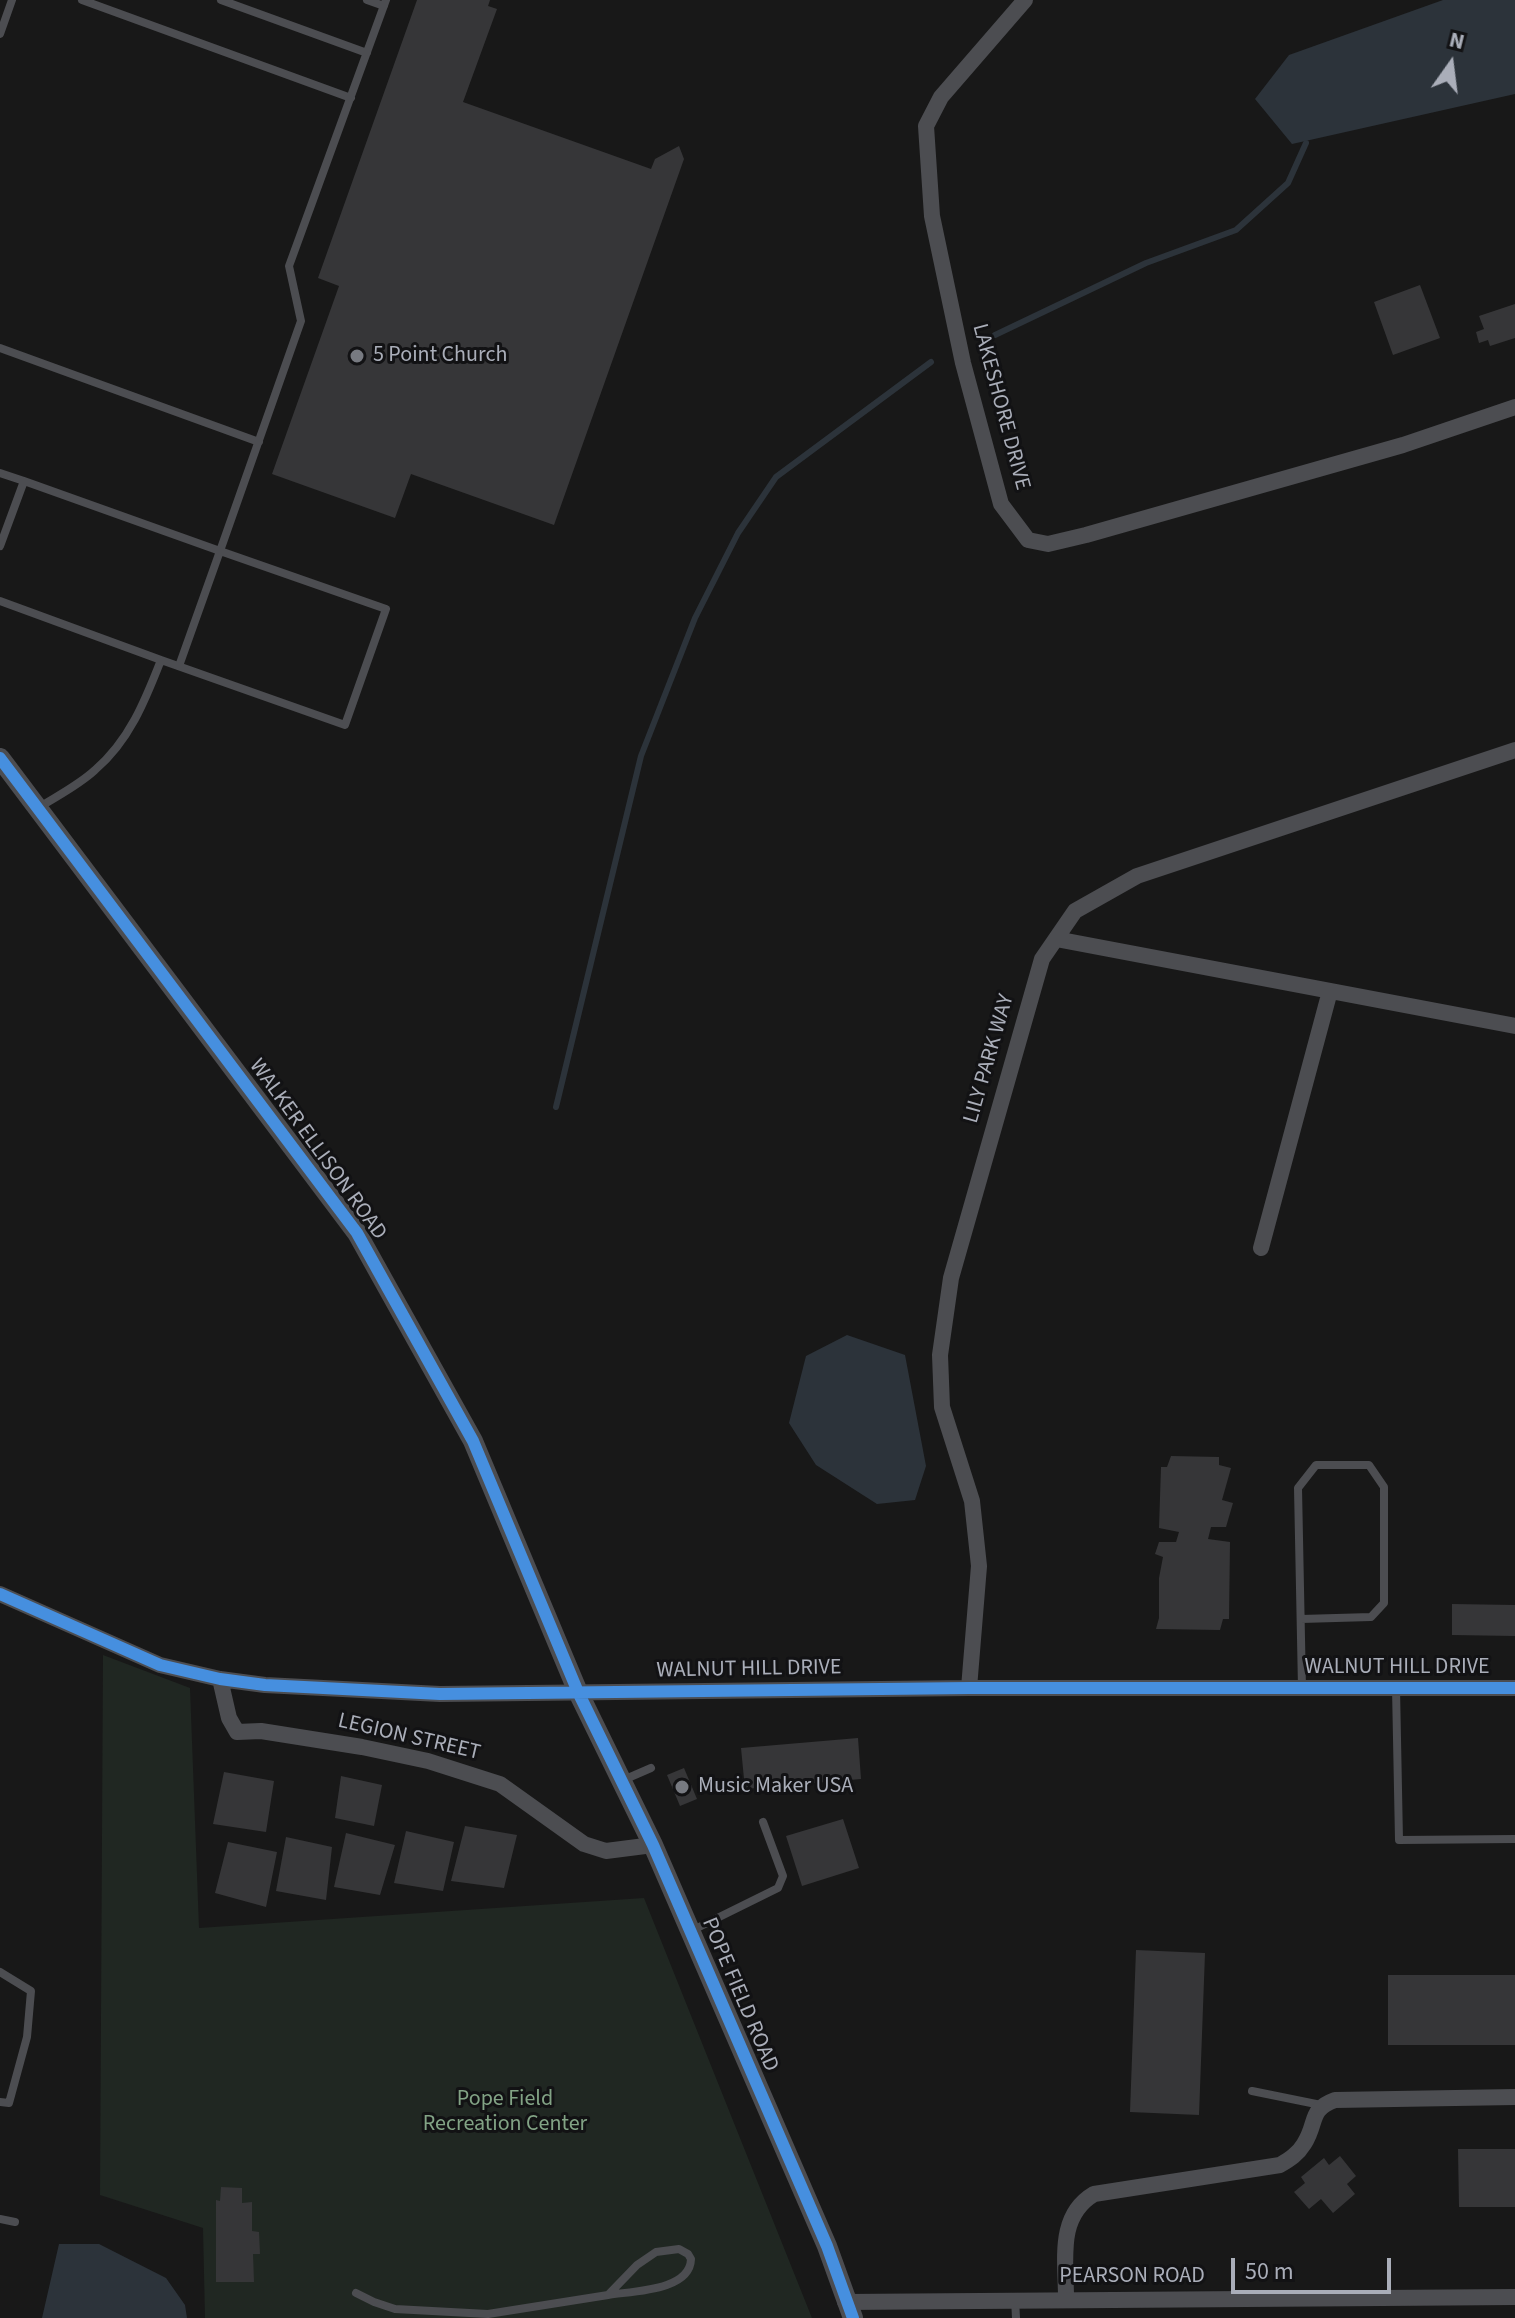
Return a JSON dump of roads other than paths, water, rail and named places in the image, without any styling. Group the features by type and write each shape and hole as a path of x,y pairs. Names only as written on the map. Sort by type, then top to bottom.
{"street":[{"name":"LAKESHORE DRIVE","path":"1025,0 941,97 926,126 932,216 963,363 1001,504 1028,540 1048,544 1086,535 1403,445 1515,407"},
{"name":"LILY PARK WAY","path":"969,1688 979,1566 972,1501 942,1407 940,1355 951,1278 1042,959 1075,911 1137,876 1515,750"},
{"name":"WALKER ELLISON ROAD","path":"0,758 357,1233 473,1441 578,1692"},
{"path":"1056,939 1515,1026"},
{"path":"1261,1248 1330,991"},
{"name":"WALNUT HILL DRIVE","path":"0,1594 160,1665 220,1679 265,1685 440,1694 969,1688 1515,1688"},
{"name":"LEGION STREET","path":"220,1679 229,1718 237,1732 275,1733 428,1761 500,1784 584,1844 606,1851 653,1845"},
{"name":"POPE FIELD ROAD","path":"578,1692 653,1845 827,2246 849,2310"},
{"path":"1066,2298 1069,2219 1080,2202 1094,2194 1280,2165 1295,2155 1305,2142 1315,2112 1321,2105 1335,2100 1515,2097"},
{"name":"PEARSON ROAD","path":"849,2310 1066,2298 1515,2297"}],"lane":[{"path":"0,34 12,0"},
{"path":"82,0 351,98"},
{"path":"221,0 367,53"},
{"path":"179,666 301,321 289,266 385,3 367,0"},
{"path":"0,348 259,442"},
{"path":"0,473 386,609 345,725 0,601"},
{"path":"0,546 24,481"},
{"path":"37,808 93,772 119,747 142,707 161,660"},
{"path":"1301,1619 1371,1617 1384,1603 1384,1487 1369,1465 1316,1465 1298,1488 1302,1689"},
{"path":"1396,1688 1399,1840 1515,1839"},
{"path":"620,1782 651,1768"},
{"path":"690,1931 778,1888 783,1876 763,1822"},
{"path":"0,1972 31,1991 27,2037 9,2103 0,2102"},
{"path":"1252,2091 1321,2105"},
{"path":"0,2219 15,2222"},
{"path":"356,2293 395,2309 488,2314 662,2287 688,2271 691,2259 679,2249 656,2252 637,2265 608,2295"},
{"path":"1015,2299 1016,2318"}],"waterway":[{"path":"995,335 1146,263 1236,230 1288,183 1306,143"},
{"path":"556,1107 641,756 695,618 738,533 776,477 931,362"}],"place":[{"name":"5 Point Church","path":"357,356"},
{"name":"Music Maker USA","path":"682,1787"}],"park label":[{"name":"Pope Field Recreation Center","path":"505,2112"}]}
